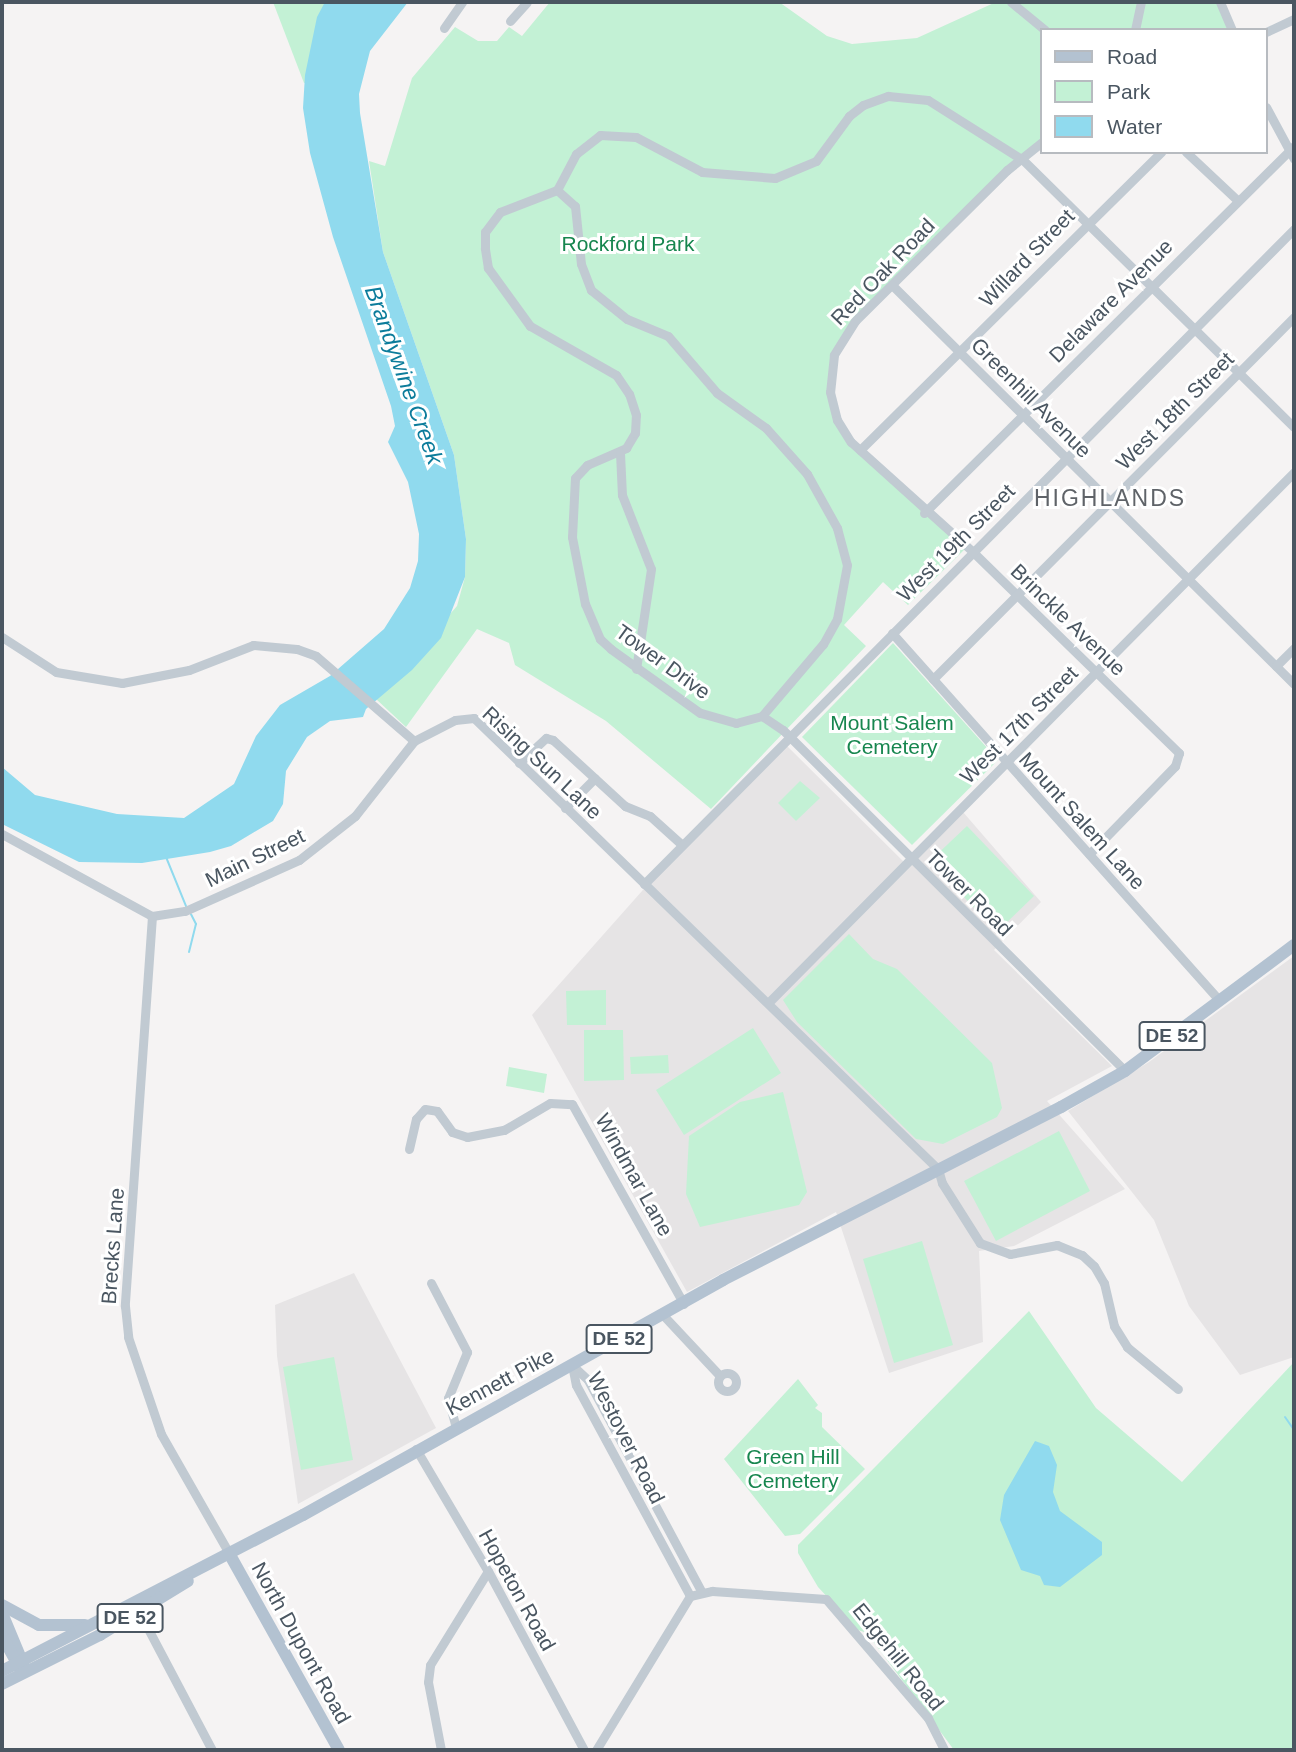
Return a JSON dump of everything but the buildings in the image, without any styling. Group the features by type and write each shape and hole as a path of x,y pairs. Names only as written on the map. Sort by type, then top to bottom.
{"main road":[{"name":"DE 52","path":"938,1169 1125,1071 1294,945"},
{"name":"Kennett Pike","path":"2,1671 22,1666 139,1613 230,1555 416,1450 663,1314 938,1169"},
{"name":"Kennett Pike","path":"2,1684 22,1666 133,1600 230,1555"},
{"name":"North Dupont Road","path":"230,1555 339,1750"},
{"path":"2,1605 22,1619 50,1627 96,1622"},
{"path":"2,1613 22,1666"},
{"path":"2,1636 22,1666"}],"street":[{"path":"444,28 462,2"},
{"path":"510,22 527,2"},
{"path":"1011,2 1043,28"},
{"path":"1135,28 1141,2"},
{"path":"1220,2 1231,28"},
{"path":"1268,31 1294,19"},
{"path":"636,669 651,569 622,495 620,453 635,433 636,415 623,384 592,360 547,340 530,326 488,268 485,232 500,212 557,190 564,172 582,147 609,132 636,137 702,172 747,178 793,174 826,152 855,110 888,96 935,103 1023,160 1294,427"},
{"path":"1268,110 1294,159"},
{"name":"Red Oak Road","path":"924,513 845,435 834,411 832,365 850,328 1007,170 1040,144"},
{"name":"Delaware Avenue","path":"924,513 1290,148"},
{"name":"Willard Street","path":"860,450 1086,222 1159,154"},
{"path":"1188,154 1236,200"},
{"path":"557,190 575,206 581,264 591,290 627,319 664,332 717,393 766,428 807,474 838,528 847,557 837,619 823,644 762,716 789,739"},
{"name":"West 19th Street","path":"644,884 1294,229"},
{"name":"Greenhill Avenue","path":"892,285 1294,684"},
{"name":"West 18th Street","path":"933,679 1294,317"},
{"name":"Tower Drive","path":"620,453 587,465 575,478 572,537 585,604 600,639 636,669 713,719 736,723 762,716"},
{"name":"West 17th Street","path":"768,1003 1294,472"},
{"name":"Brinckle Avenue","path":"924,513 973,552 1096,672 1179,758 1089,854"},
{"name":"Mount Salem Lane","path":"892,633 1219,1000"},
{"path":"2,637 56,672 89,681 155,679 268,643 316,656 414,741"},
{"path":"1276,666 1294,648"},
{"name":"Rising Sun Lane","path":"414,741 469,716 938,1169"},
{"path":"519,763 550,738 627,808 650,816 681,844"},
{"name":"Tower Road","path":"789,739 1125,1071"},
{"name":"Main Street","path":"152,916 189,909 299,860 355,816 414,741"},
{"path":"565,808 595,778"},
{"path":"2,834 152,916"},
{"name":"Brecks Lane","path":"152,916 125,1306 128,1337 161,1434 230,1555"},
{"name":"Windmar Lane","path":"409,1149 416,1119 425,1109 439,1113 454,1134 473,1137 504,1130 550,1103 572,1104 684,1304"},
{"path":"938,1169 942,1183 980,1243 1010,1254 1057,1245 1082,1255 1094,1266 1104,1283 1114,1326 1127,1348 1178,1389"},
{"path":"431,1283 467,1352 449,1394 456,1428"},
{"path":"663,1314 720,1376"},
{"name":"Westover Road","path":"572,1365 588,1380 701,1591"},
{"name":"Westover Road","path":"572,1365 576,1385 690,1596"},
{"name":"Hopeton Road","path":"416,1450 488,1571 584,1750"},
{"path":"441,1750 428,1682 429,1665 488,1571"},
{"name":"Edgehill Road","path":"690,1596 701,1591 827,1600 928,1718 944,1750"},
{"path":"596,1750 690,1596"},
{"path":"133,1600 212,1750"}],"shaded area":[{"path":"786,745 909,867 963,812 1041,902 994,950 1112,1066 1047,1101 1125,1189 1014,1246 979,1251 983,1342 889,1373 836,1212 687,1292 532,1015 650,882"},
{"path":"1294,956 1294,1357 1240,1375 1189,1306 1154,1220 1068,1111 1149,1062"},
{"path":"354,1273 436,1428 298,1504 277,1356 275,1305"}],"green space":[{"path":"273,2 364,2 317,81 304,83"},
{"name":"Rockford Park","path":"550,2 779,2 827,36 852,44 917,38 996,2 1220,2 1231,28 1040,28 1040,144 845,335 830,374 840,428 967,547 908,605 883,582 844,625 866,646 711,809 606,721 515,665 509,643 477,629 406,727 376,699 457,606 465,577 466,539 454,455 383,252 369,161 385,166 412,78 455,27 478,41 497,41 509,27 522,36"},
{"name":"Mount Salem Cemetery","path":"893,643 998,760 912,845 802,737"},
{"path":"800,781 820,798 796,821 778,803"},
{"path":"967,826 1034,896 997,932 930,861"},
{"path":"849,934 873,959 897,969 992,1063 1002,1108 997,1117 943,1144 916,1139 797,1022 783,1000"},
{"path":"606,990 606,1025 567,1025 566,991"},
{"path":"753,1028 781,1073 684,1135 656,1090"},
{"path":"584,1030 623,1030 624,1080 584,1081"},
{"path":"668,1055 669,1073 631,1074 630,1057"},
{"path":"509,1067 547,1074 544,1093 506,1086"},
{"path":"783,1092 807,1192 799,1205 700,1227 686,1194 689,1136 740,1102"},
{"path":"1059,1131 1090,1191 996,1241 964,1181"},
{"path":"922,1241 953,1345 894,1363 863,1259"},
{"path":"1029,1311 1096,1408 1182,1482 1294,1362 1294,1750 954,1750 867,1633 858,1630 818,1587 798,1553 798,1545"},
{"path":"334,1357 353,1460 301,1470 283,1367"},
{"name":"Green Hill Cemetery","path":"798,1379 818,1405 815,1408 822,1413 822,1427 865,1469 800,1534 785,1536 724,1459"}],"water":[{"name":"Brandywine Creek","path":"325,2 408,2 370,51 359,94 360,113 383,252 454,455 466,539 465,577 441,638 412,670 366,709 363,717 330,721 307,737 286,771 283,804 273,821 231,846 210,852 142,863 79,862 2,824 2,767 35,795 117,814 184,818 234,784 256,736 280,705 330,676 384,629 410,588 418,561 419,534 408,482 388,442 395,426 391,406 333,237 310,153 303,108 305,75 317,17"},
{"path":"1035,1441 1049,1446 1057,1465 1053,1492 1060,1511 1102,1542 1102,1555 1060,1587 1044,1585 1040,1576 1021,1570 1000,1520 1004,1495"}],"waterway":[{"path":"166,857 186,906"},
{"path":"189,952 196,924 191,914"},
{"path":"1285,1417 1294,1430"}],"district":[{"name":"HIGHLANDS","path":"1110,498"}]}
